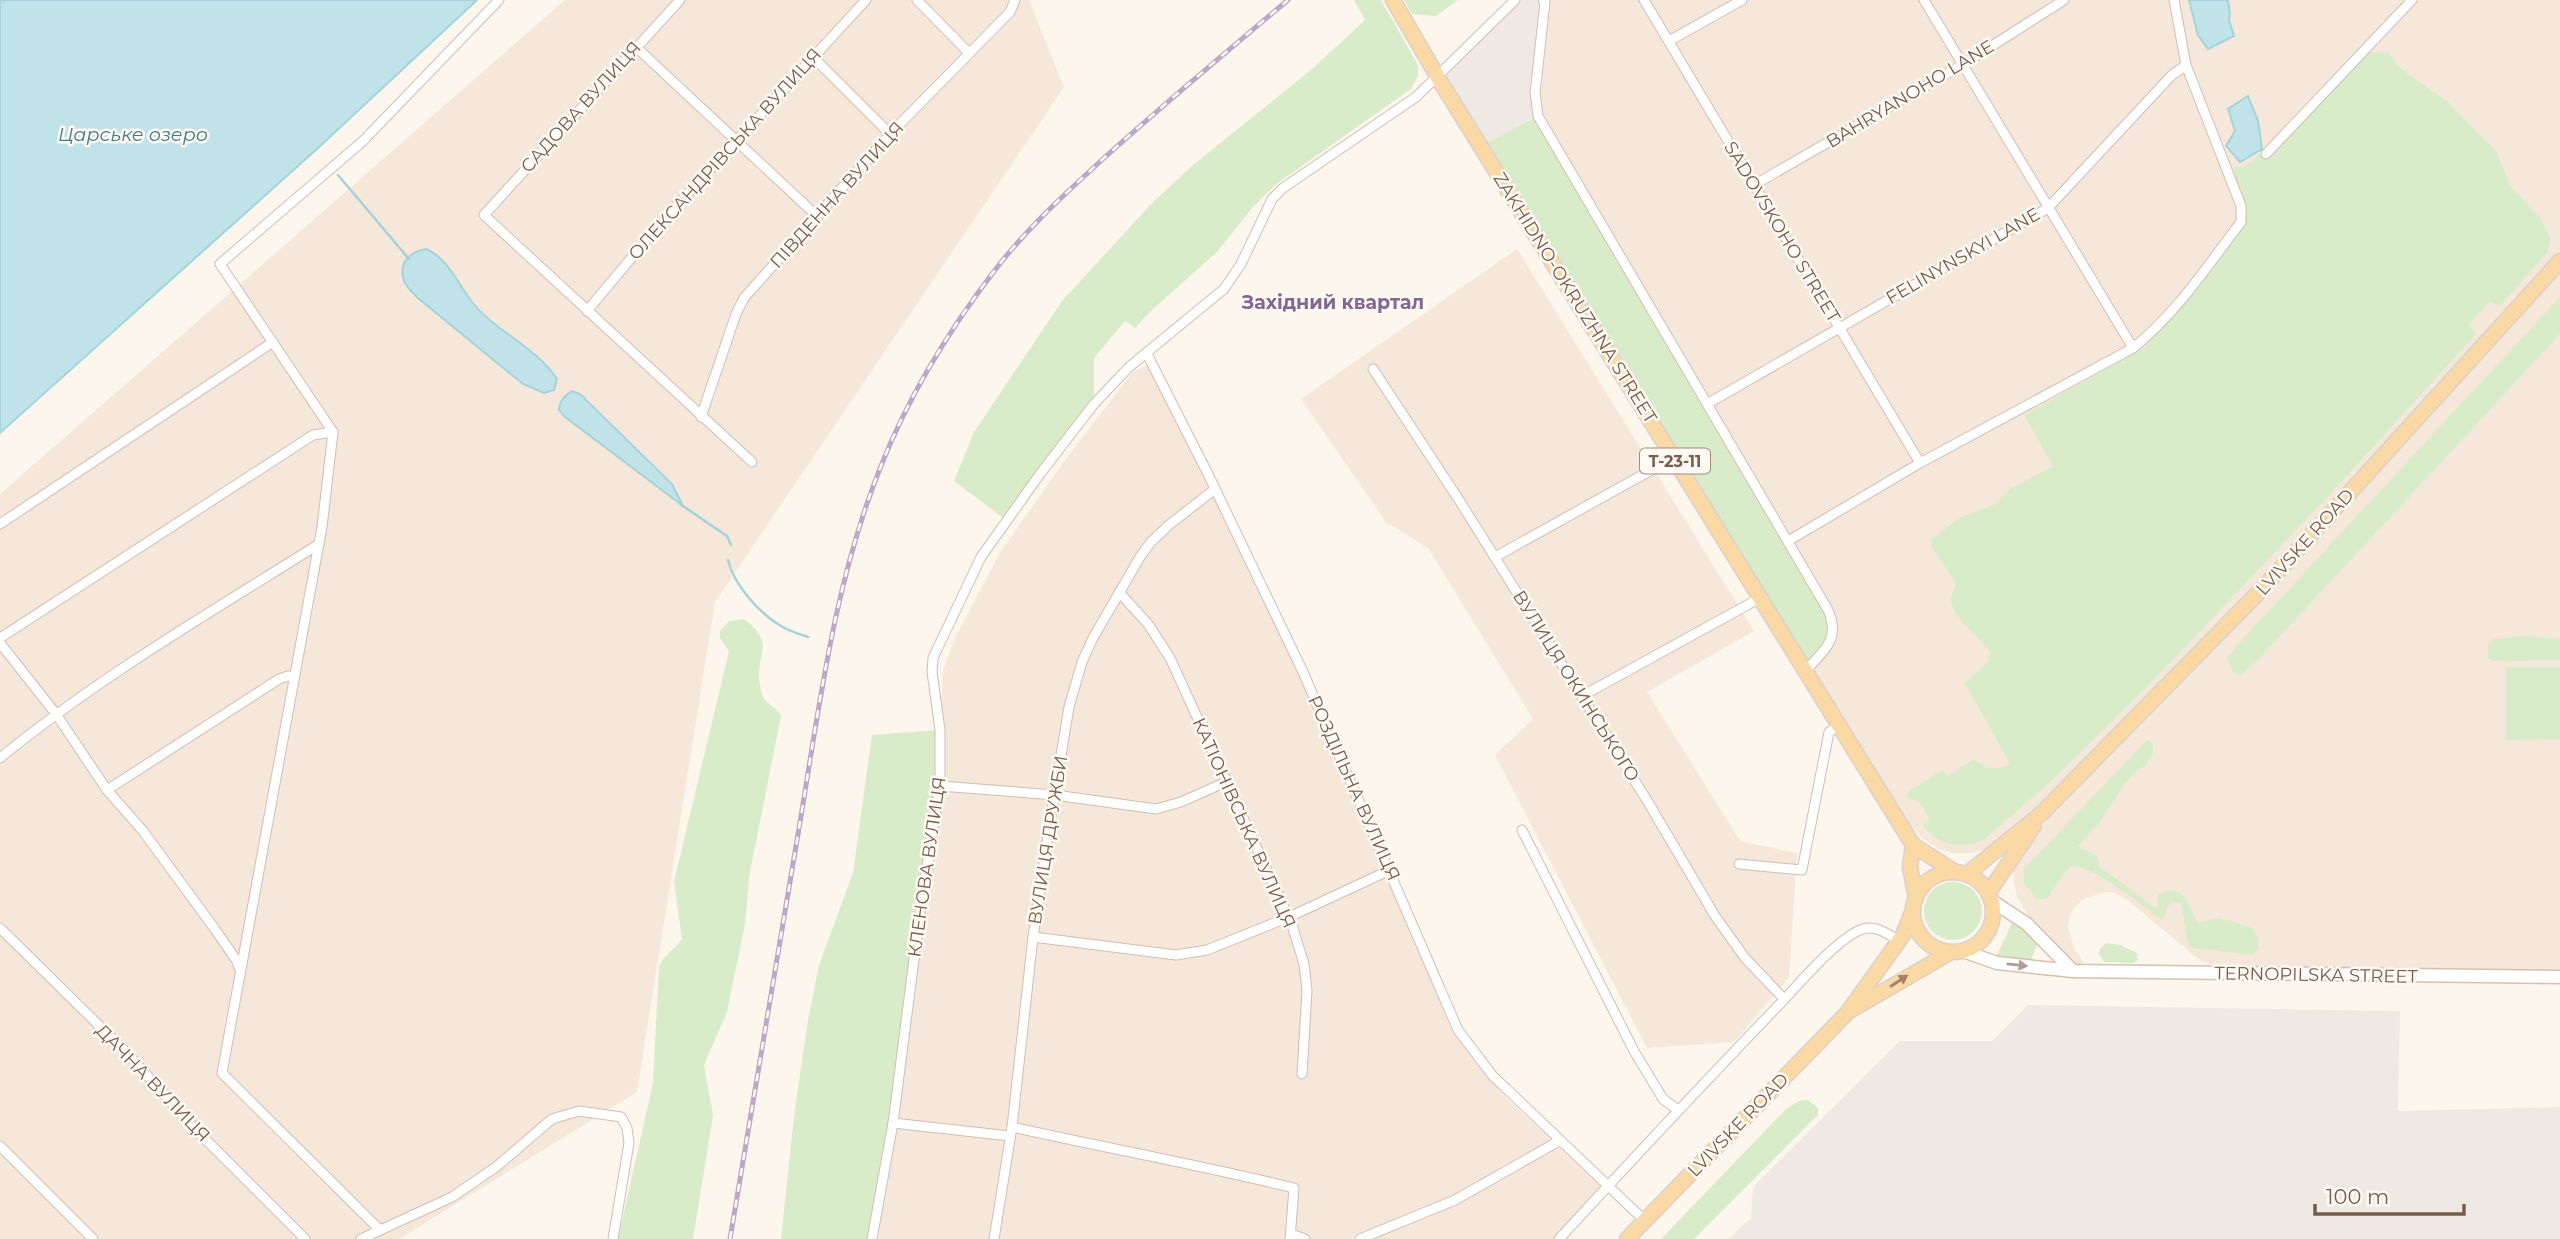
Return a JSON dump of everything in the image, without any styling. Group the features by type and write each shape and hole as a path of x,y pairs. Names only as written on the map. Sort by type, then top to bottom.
{"main road":[{"name":"ZAKHIDNO-OKRUZHNA STREET","path":"1393,0 1437,76 1913,845 1961,873"},
{"name":"LVIVSKE ROAD","path":"1961,873 2041,814 2262,589 2560,261"},
{"name":"LVIVSKE ROAD","path":"1990,897 2041,814"},
{"path":"1913,845 1910,867 1914,923 1928,943 1939,949 1957,951 1975,946 1991,926 1993,914 1990,897"},
{"path":"1914,904 1922,887 1931,878 1943,873 1961,873"},
{"name":"Т-23-11","path":"1961,873 1978,880 1990,897 2027,924 2073,971"},
{"name":"LVIVSKE ROAD","path":"1627,1239 1848,1012 1899,941 1914,904"},
{"name":"LVIVSKE ROAD","path":"1848,1012 1902,978 1957,951"},
{"name":"TERNOPILSKA STREET","path":"1957,951 1997,963 2073,971 2560,977"}],"street":[{"path":"380,1230 222,1073 318,544 333,432 220,264 363,141 499,0"},
{"name":"САДОВА ВУЛИЦЯ","path":"587,311 484,215 680,0"},
{"name":"ОЛЕКСАНДРІВСЬКА ВУЛИЦЯ","path":"587,311 658,226 866,0"},
{"path":"917,0 968,52"},
{"name":"ПІВДЕННА ВУЛИЦЯ","path":"701,417 744,298 890,134 1010,12 1015,0"},
{"name":"КЛЕНОВА ВУЛИЦЯ","path":"872,1239 894,1123 922,897 940,786 940,730 932,672 933,658 981,557 1094,404 1129,367 1224,289 1241,264 1266,209 1283,188 1416,97 1516,0"},
{"path":"1543,0 1545,2 1535,93 1538,117 1833,621 1833,632 1827,648 1805,671"},
{"name":"SADOVSKOHO STREET","path":"1644,0 1920,463"},
{"path":"1669,41 1742,0"},
{"path":"1924,0 2133,348"},
{"name":"BAHRYANOHO LANE","path":"1754,185 1962,65 2064,0"},
{"path":"1788,541 1920,463 2133,348 2150,335 2241,222 2241,206 2186,65 2174,0"},
{"path":"2266,154 2412,0"},
{"path":"636,47 818,217"},
{"path":"813,56 890,134"},
{"name":"FELINYNSKYI LANE","path":"1707,404 2048,208 2171,76 2186,65"},
{"path":"587,311 752,462"},
{"path":"0,524 273,342"},
{"name":"РОЗДІЛЬНА ВУЛИЦЯ","path":"1147,354 1303,671 1458,1030 1493,1076 1645,1221"},
{"name":"ВУЛИЦЯ ОКИНСЬКОГО","path":"1373,369 1582,696 1715,916 1745,958 1784,999"},
{"path":"240,973 237,961 208,920 143,831 107,790 56,714 0,640 313,435 333,432"},
{"path":"1495,557 1673,458"},
{"name":"ВУЛИЦЯ ДРУЖБИ","path":"994,1239 1011,1131 1033,937 1069,707 1082,662 1119,592 1151,542 1168,525 1215,489"},
{"path":"0,758 56,714 318,544"},
{"name":"КАТІОНІВСЬКА ВУЛИЦЯ","path":"1119,592 1148,624 1170,658 1289,917 1304,964 1307,991 1302,1074"},
{"path":"1582,696 1760,598"},
{"path":"107,790 279,679 294,677"},
{"path":"1739,864 1802,870 1829,732 1839,726"},
{"path":"940,786 1055,795 1156,809 1181,802 1226,782"},
{"path":"1522,830 1634,1051 1663,1100 1678,1110"},
{"path":"1033,937 1176,955 1207,950 1289,917 1390,870"},
{"path":"1559,1239 1826,956 1858,931 1869,927 1884,931 1899,941"},
{"name":"ДАЧНА ВУЛИЦЯ","path":"0,928 126,1052 198,1132 305,1239"},
{"path":"361,1239 452,1197 496,1167 552,1119 579,1111 621,1117 627,1128 629,1143 613,1239"},
{"path":"894,1123 1011,1131 1209,1167 1294,1188 1290,1236 1305,1239"},
{"path":"1360,1239 1455,1200 1559,1141"},
{"path":"0,1146 93,1239"}],"shaded area":[{"path":"565,0 1029,0 1064,87 715,602 637,1092 399,1239 0,1239 0,494"},
{"path":"1521,0 1538,0 1541,4 1531,94 1534,118 1485,144 1443,76"},
{"path":"1538,0 2560,0 2560,254 2258,586 2038,811 1993,847 1972,853 1953,853 1939,849 1922,838 1898,812 1806,664 1823,646 1824,612 1534,118 1531,94 1540,4"},
{"path":"1517,249 1754,631 1647,692 1740,841 1797,853 1789,978 1734,1042 1647,1048 1495,755 1533,719 1428,548 1386,522 1301,399"},
{"path":"2560,268 2560,973 2241,970 2215,966 2201,961 2127,900 2106,892 2084,899 2075,906 2070,916 2068,927 2074,948 2087,968 2075,966 2031,921 2014,885 2013,864 2045,817"},
{"path":"1147,365 1267,601 1384,867 1451,1029 1502,1094 1602,1188 1553,1239 872,1239 940,730 943,671 956,636 1001,551 1068,456 1133,372"},
{"path":"2028,1005 2400,1011 2398,1111 2560,1107 2560,1239 1728,1239 1751,1218 1753,1187 1900,1041 1992,1041"}],"green space":[{"path":"1354,0 1381,0 1418,65 1418,76 1411,89 1275,185 1252,208 1217,252 1135,328 1125,321 1094,358 1094,404 1006,520 954,481 974,432 1062,301 1152,203 1193,165 1311,70 1365,20"},
{"path":"1404,0 1458,0 1436,16 1412,14"},
{"path":"2367,52 2389,53 2397,65 2447,101 2496,151 2511,187 2541,219 2550,238 2548,252 2499,307 2490,301 2468,325 2477,333 2333,491 2145,689 2047,785 1982,841 1957,845 1942,841 1923,825 1930,820 1919,802 1908,798 1909,791 1943,770 1947,776 1974,759 1991,768 2010,764 1965,683 1989,661 1990,652 1955,612 1951,599 1956,583 1932,548 1931,540 1959,518 1994,505 2010,489 2053,466 2024,415 2144,348 2210,272 2217,257 2240,228 2234,166 2241,168 2257,155 2278,146"},
{"path":"1534,118 1824,612 1828,628 1826,641 1806,664 1485,144"},
{"path":"2560,297 2560,334 2255,663 2240,676 2232,671 2227,658 2240,642"},
{"path":"744,619 760,636 762,643 759,674 761,692 781,716 749,877 745,924 727,1012 704,1065 713,1115 693,1239 618,1239 653,1083 659,966 682,939 674,882 729,651 720,638 720,631 729,621"},
{"path":"2525,636 2560,639 2560,660 2492,661 2488,658 2488,645 2494,639"},
{"path":"2506,667 2560,667 2560,739 2506,740"},
{"path":"940,730 940,786 872,1239 781,1239 794,1116 808,1020 819,965 853,873 872,735"},
{"path":"2147,740 2153,743 2153,753 2145,766 2125,783 2100,822 2078,846 2097,856 2100,867 2157,909 2158,895 2174,891 2184,897 2198,923 2219,918 2252,928 2258,938 2258,949 2253,955 2192,948 2188,944 2181,903 2172,902 2164,918 2159,918 2102,877 2078,867 2069,867 2047,898 2037,900 2024,883 2024,869"},
{"path":"1953,882 1964,884 1977,895 1982,911 1980,922 1969,935 1953,940 1942,938 1929,927 1924,911 1926,900 1937,887"},
{"path":"2014,919 2037,945 2031,960 1996,957"},
{"path":"2106,943 2120,945 2137,953 2138,960 2132,963 2104,962 2099,954"},
{"path":"1808,1100 1818,1108 1818,1115 1694,1239 1661,1239 1786,1109 1799,1101"}],"water":[{"name":"Царське озеро","path":"0,0 477,0 318,148 0,433"},
{"path":"2189,0 2228,0 2229,20 2234,36 2208,49 2198,35"},
{"path":"2248,96 2258,121 2262,149 2240,162 2226,146 2235,131 2228,109"},
{"path":"426,249 447,265 482,313 548,367 557,379 554,390 544,393 523,384 406,286 404,263 410,255"},
{"path":"572,391 580,394 672,484 683,506 565,417 559,410 563,399"}],"waterway":[{"path":"338,175 409,259"},
{"path":"680,504 727,536 731,545"},
{"path":"728,560 736,579 756,606 781,626 808,637"}],"railway":[{"path":"730,1239 828,653 850,558 864,512 892,440 917,389 946,340 995,270 1020,240 1104,158 1288,0"}],"district":[{"name":"Західний квартал","path":"1333,302"}]}
